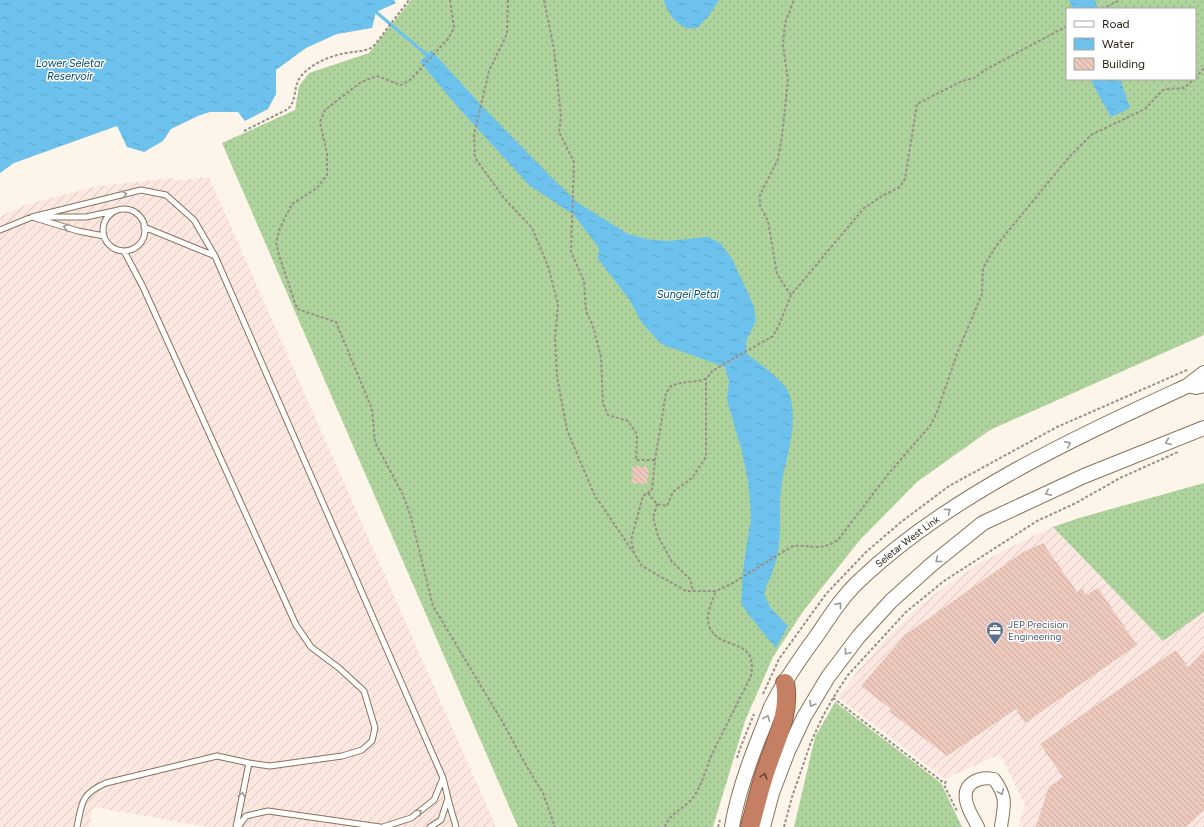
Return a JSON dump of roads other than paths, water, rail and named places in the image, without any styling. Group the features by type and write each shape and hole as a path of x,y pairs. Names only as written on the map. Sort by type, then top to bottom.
{"highway":[{"path":"750,827 765,773 786,711 787,698 785,683"}],"main road":[{"name":"Seletar West Link","path":"726,823 735,808 747,766 771,707 799,660 828,618 858,582 899,547 956,505 1033,461 1187,386 1204,373"},
{"path":"763,827 772,793 804,717 828,677 859,636 891,601 931,565 983,523 1084,476 1204,428"}],"street":[{"path":"1187,386 1196,388 1204,386"},
{"path":"978,827 966,801 966,793 968,786 973,781 981,778 994,779 1002,792 1005,802 1002,827"}],"lane":[{"path":"0,230 32,217 141,190 166,195 194,220 215,256 443,778 456,827"},
{"path":"32,217 86,217 119,210 126,209 133,211 142,221 144,234 142,241 137,246 124,251 112,247 107,242 103,229 107,217 113,212 119,210"},
{"path":"32,217 78,231 104,236"},
{"path":"144,228 215,256"},
{"path":"77,827 84,797 94,788 106,783 217,756 270,766 342,756 362,750 372,741 375,728 364,691 339,668 312,647 296,625 143,287 124,251"},
{"path":"237,827 249,763"},
{"path":"384,827 411,818 434,800 443,778"},
{"path":"430,827 441,820 448,798"},
{"path":"237,827 246,816 268,811 380,827"}],"water":[{"name":"Lower Seletar Reservoir","path":"0,0 394,0 396,3 376,12 372,28 337,34 306,48 276,70 276,94 268,109 245,121 238,112 210,112 171,129 163,141 144,152 127,147 117,126 14,163 0,173"},
{"path":"664,0 719,0 708,17 697,28 687,28 680,25 674,19"},
{"path":"1069,0 1095,0 1098,8 1073,8"},
{"name":"Sungei Petai","path":"431,50 482,106 578,203 628,234 646,239 667,241 708,237 720,243 731,257 754,306 756,321 746,341 747,354 781,382 788,391 792,403 793,427 781,489 780,537 777,557 764,593 770,607 788,626 776,648 748,614 741,603 743,571 751,517 748,480 742,452 727,400 729,382 725,367 661,344 642,323 629,299 598,259 599,248 574,215 529,185 456,105 420,62"},
{"path":"1092,80 1120,80 1130,108 1111,117 1092,83"}],"waterway":[{"name":"Sungei Petai","path":"376,12 427,55"}],"place":[{"name":"JEP Precision Engineering","path":"995,645"}]}
